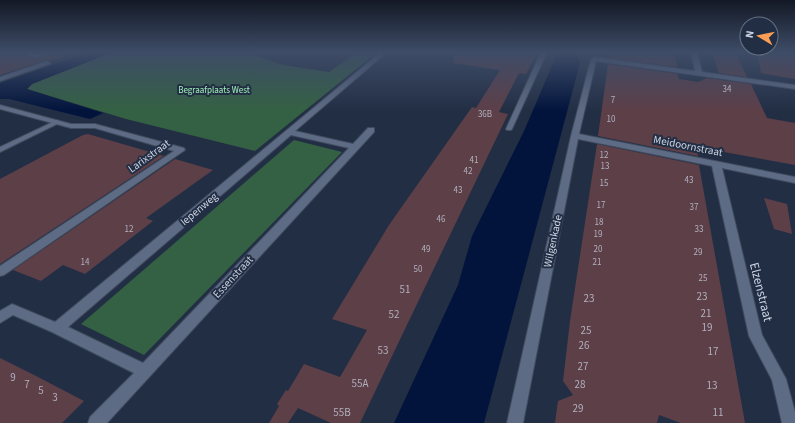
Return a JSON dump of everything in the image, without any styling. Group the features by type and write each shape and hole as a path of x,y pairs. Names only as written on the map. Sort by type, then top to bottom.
{"street":[{"path":"0,79 22,72"},
{"name":"Iepenweg","path":"58,328 361,72"},
{"name":"Wilgenkade","path":"515,423 575,136 591,72"},
{"name":"Wilgenkade","path":"690,72 699,73"},
{"path":"699,73 795,87"},
{"name":"Larixstraat","path":"0,107 71,126 95,126 181,150 0,272"},
{"name":"Essenstraat","path":"96,423 370,130"},
{"path":"289,132 354,147"},
{"name":"Meidoornstraat","path":"575,136 795,180"},
{"name":"Elzenstraat","path":"716,163 756,336 779,379 790,423"},
{"path":"0,318 12,309 58,328 145,371"}],"lane":[{"path":"509,128 535,72"},
{"path":"0,150 57,122"}],"green space":[{"name":"Begraafplaats West","path":"63,72 353,72 255,151 126,119 27,89 32,84"},
{"path":"294,140 342,152 144,355 81,324"}],"water":[{"path":"32,72 63,72 32,84 27,89 103,113 90,119 9,99 0,99 0,83"},
{"path":"550,72 578,72 484,423 394,423 458,285 472,236 524,131"}],"building":[{"path":"0,72 10,72 0,75"},
{"path":"499,72 527,72 526,74 519,73 499,112 508,114 360,423 331,423 298,408 288,423 269,423 279,406 277,404 286,390 288,391 304,364 340,377 367,330 332,319 389,225 472,107 476,108"},
{"path":"607,72 662,72 678,74 679,79 698,82 707,78 751,84 767,118 795,123 795,165 696,147 698,156 598,136"},
{"path":"719,72 744,72 747,77"},
{"path":"761,72 795,72 795,79 761,73"},
{"path":"88,134 164,156 0,264 0,179 83,135"},
{"path":"597,144 699,165 745,423 681,423 659,415 657,423 555,423 558,401 573,395 563,381 570,321"},
{"path":"175,159 213,170 146,218 153,221 85,274 63,265 41,281 13,270"},
{"path":"764,198 787,204 792,234 774,229"},
{"path":"0,358 84,401 62,423 0,423"}]}
